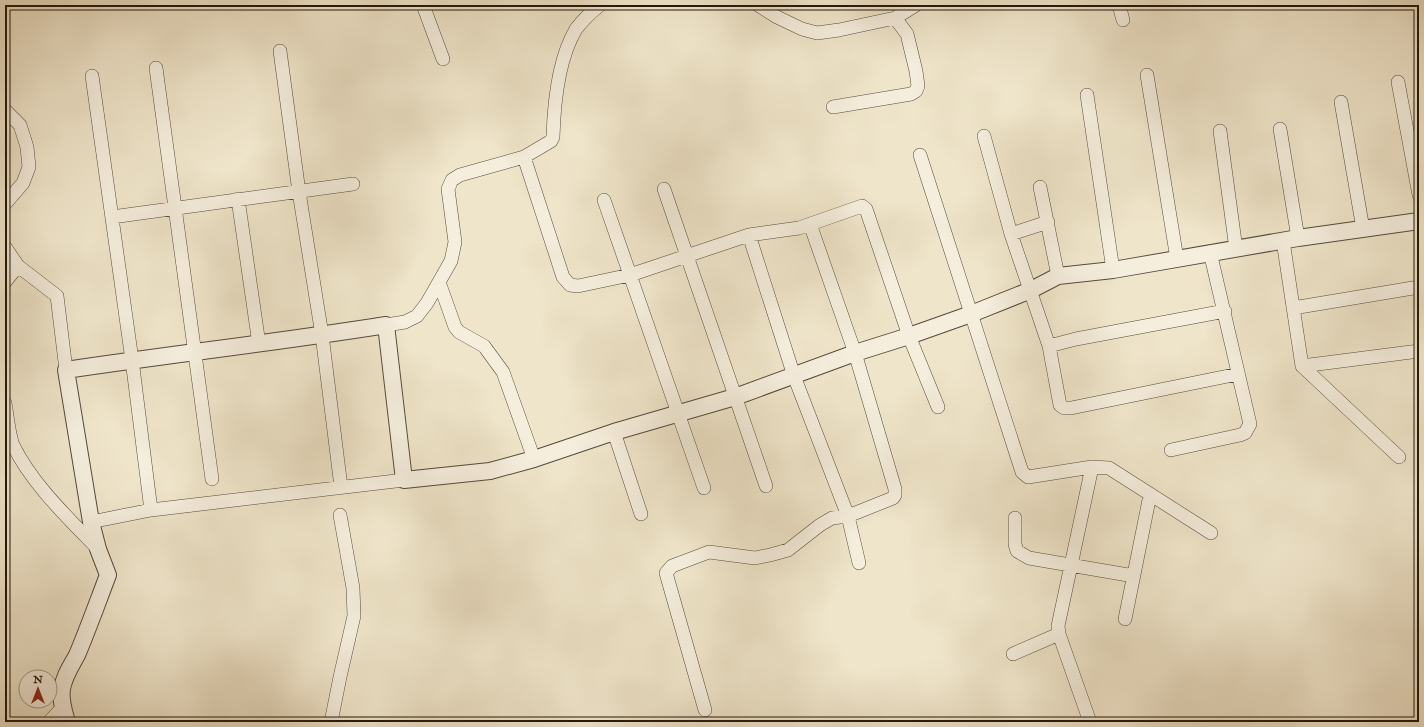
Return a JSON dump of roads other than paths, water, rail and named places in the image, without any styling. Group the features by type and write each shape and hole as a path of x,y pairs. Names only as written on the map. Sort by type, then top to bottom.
{"street":[{"path":"423,5 443,59"},
{"path":"66,370 322,335 405,322 417,316 451,261 455,242 448,189 452,180 460,175 524,157 551,141 553,137 556,90 566,50 576,30 586,17 600,5"},
{"path":"758,5 802,30 817,33 839,30 895,18 916,5"},
{"path":"1119,5 1123,20"},
{"path":"833,107 916,92 918,86 916,71 907,34 895,18"},
{"path":"280,50 322,335 341,487"},
{"path":"156,68 212,479"},
{"path":"1147,75 1177,259"},
{"path":"92,76 132,360 151,510"},
{"path":"1398,82 1416,159 1419,195"},
{"path":"1087,95 1113,270"},
{"path":"1341,102 1363,228"},
{"path":"5,110 20,125 27,147 29,166 23,183 5,204"},
{"path":"1280,129 1290,239 1293,308 1302,366 1399,457"},
{"path":"1220,131 1236,249"},
{"path":"984,136 1012,234 1049,346 1060,405 1064,408 1071,408 1238,374"},
{"path":"920,155 1022,472 1028,477 1092,467 1109,468 1211,533"},
{"path":"524,157 563,277 570,285 578,286 630,275 748,234 799,228 862,206 866,209 909,336 938,407"},
{"path":"112,217 353,184"},
{"path":"1040,187 1058,276"},
{"path":"664,189 766,486"},
{"path":"238,199 259,344"},
{"path":"604,200 704,488"},
{"path":"91,522 151,510 490,471 534,459 614,432 735,397 855,353 971,314 1031,290 1058,276 1113,270 1290,239 1419,221"},
{"path":"1012,234 1048,222"},
{"path":"705,710 666,573 668,569 672,566 709,552 755,558 792,548 820,525 832,518 848,516 893,498 895,495 895,488 855,353 810,224"},
{"path":"748,234 794,376 848,516 859,563"},
{"path":"5,247 18,266 57,296 66,370 91,522 98,549 108,575 77,655 65,678 62,690 65,715 49,722"},
{"path":"1171,450 1240,435 1245,433 1250,424 1210,252"},
{"path":"5,282 18,266"},
{"path":"439,282 455,327 460,332 484,346 503,372 534,459"},
{"path":"1293,308 1419,287"},
{"path":"1049,346 1076,339 1224,311"},
{"path":"386,325 404,480"},
{"path":"1302,366 1419,351"},
{"path":"5,403 9,444 29,472 65,515 98,549"},
{"path":"614,432 641,514"},
{"path":"1090,722 1059,634 1058,626 1092,467"},
{"path":"1126,619 1150,495"},
{"path":"331,722 354,616 353,588 340,515"},
{"path":"1014,518 1015,544 1017,550 1029,558 1134,576"},
{"path":"1013,654 1059,634"}]}
